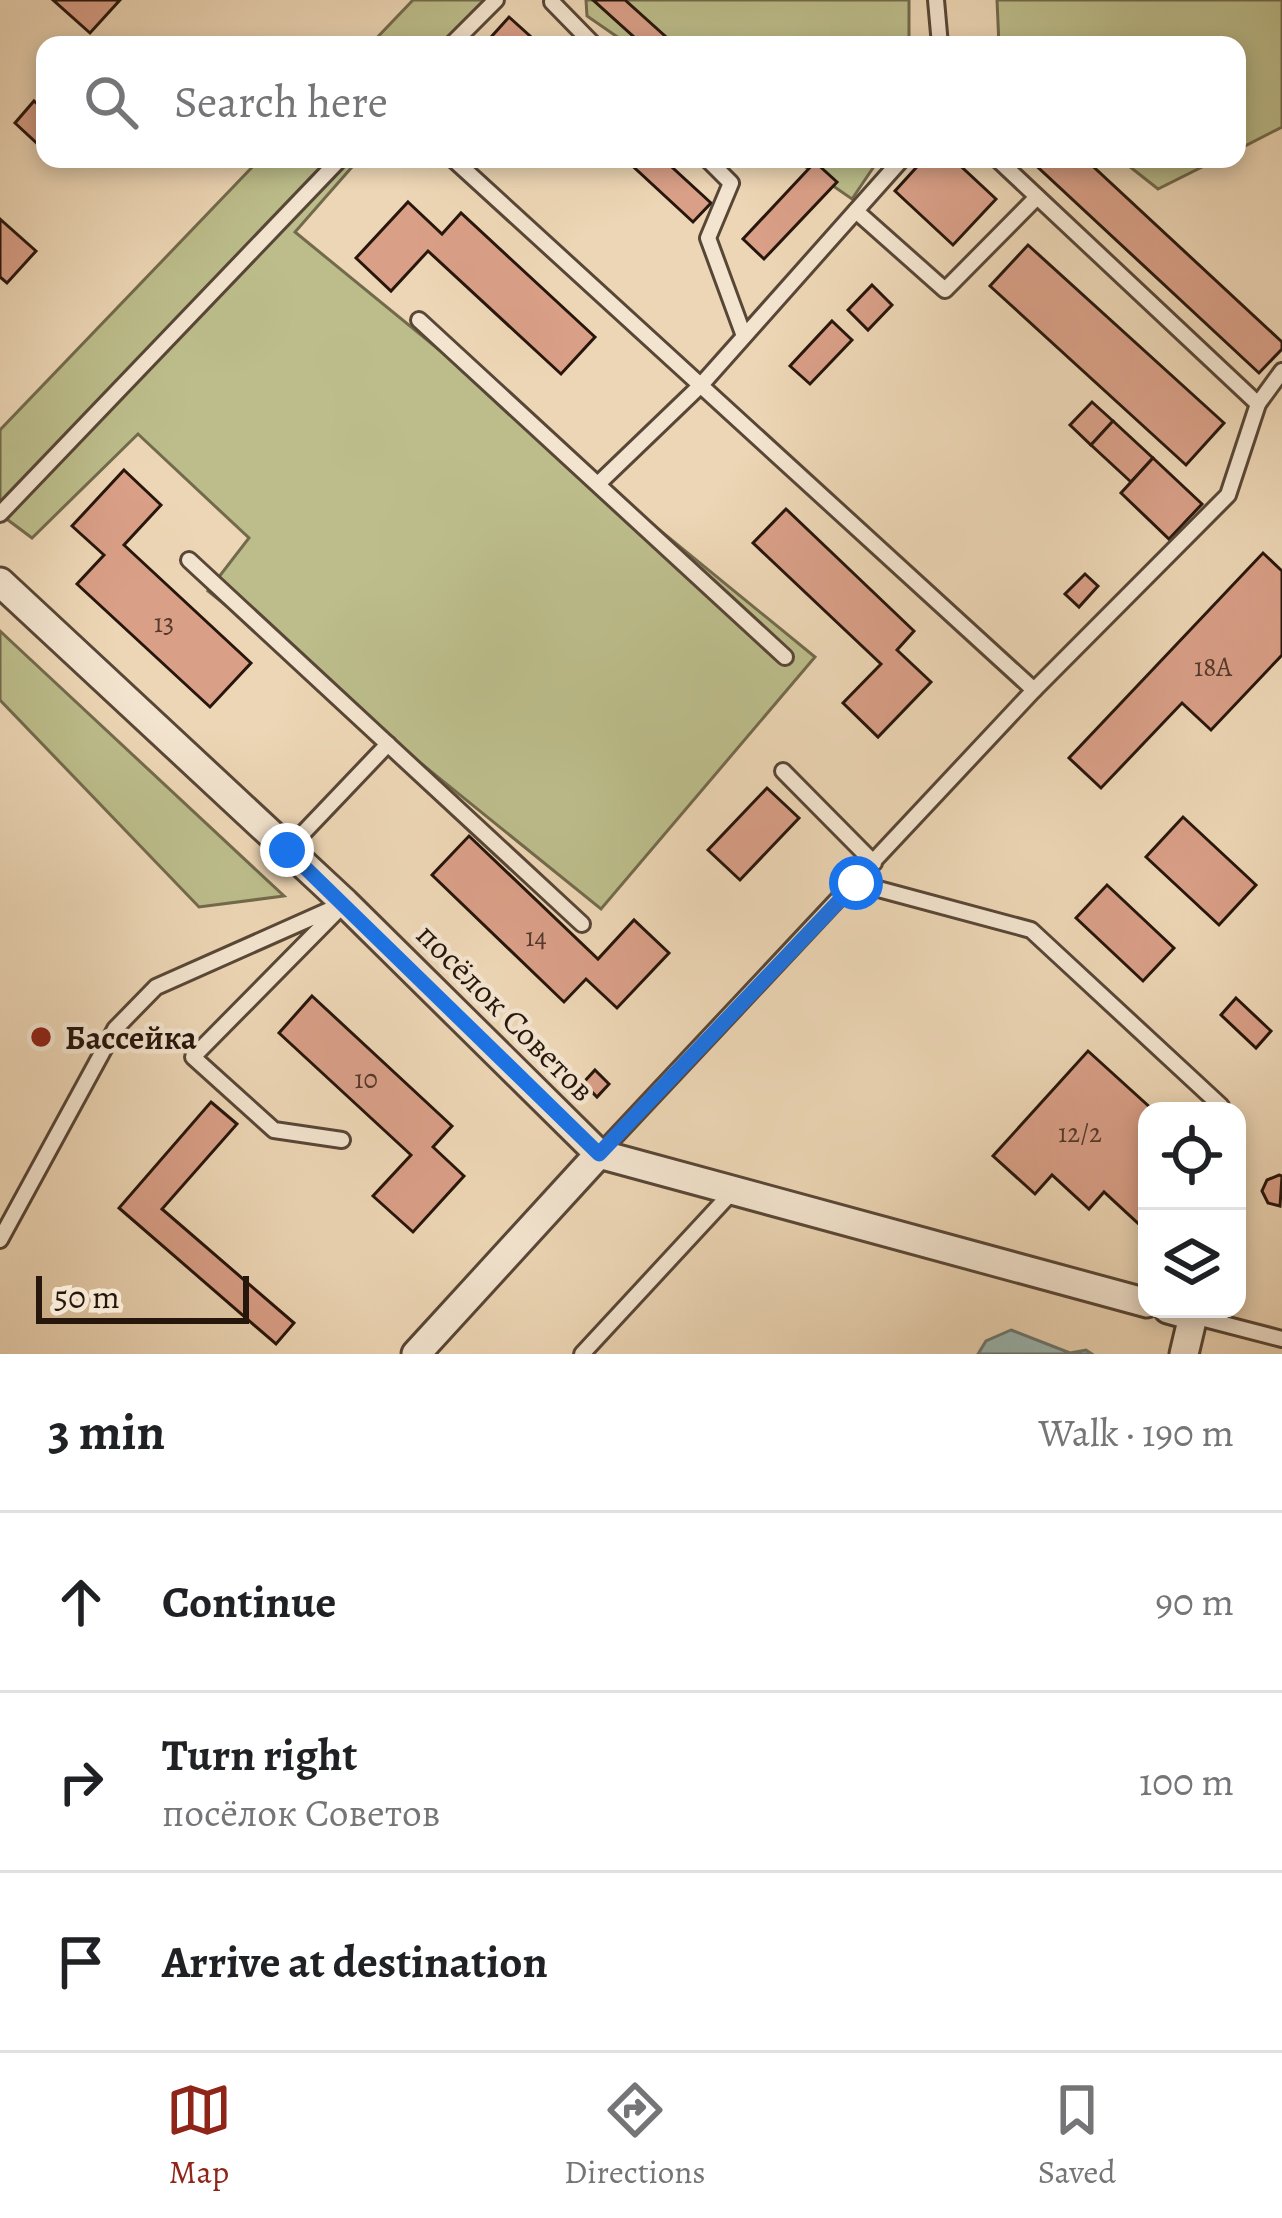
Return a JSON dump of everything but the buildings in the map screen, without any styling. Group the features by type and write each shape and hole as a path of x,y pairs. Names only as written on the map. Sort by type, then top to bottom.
{"street":[{"name":"посёлок Советов","path":"0,582 345,903 599,1154 1138,1301"},
{"path":"416,1354 599,1154"},
{"path":"1181,1318 1184,1354"}],"lane":[{"path":"460,36 496,0"},
{"path":"936,0 939,36"},
{"path":"552,2 585,36"},
{"path":"0,514 331,168"},
{"path":"463,168 1034,690"},
{"path":"716,168 730,183 708,238 744,336"},
{"path":"599,483 701,385 894,168"},
{"path":"1006,168 1258,404"},
{"path":"856,211 945,290 1037,197"},
{"path":"419,320 785,657"},
{"path":"599,1154 1034,690 1228,495 1258,404 1282,371"},
{"path":"189,560 582,924"},
{"path":"287,850 388,744"},
{"path":"783,771 874,862"},
{"path":"856,883 1030,930 1216,1102"},
{"path":"342,1140 274,1130 193,1057 345,903"},
{"path":"0,1240 115,1028 156,987 345,903"},
{"path":"582,1354 733,1191"},
{"path":"1203,1318 1282,1340"}],"green space":[{"path":"413,0 501,0 469,36 379,36"},
{"path":"586,0 909,0 909,36 616,36 587,16"},
{"path":"997,0 1282,0 1282,127 1246,145 1246,36 999,36"},
{"path":"251,168 351,168 295,232 815,657 601,909 208,591 249,538 138,434 32,538 0,514 0,430"},
{"path":"807,168 873,168 852,199"},
{"path":"1131,168 1200,168 1158,189"},
{"path":"0,631 284,896 199,907 0,700"}],"water":[{"path":"1011,1330 1070,1353 1086,1350 1092,1354 978,1354 986,1341"}],"place":[{"name":"Бассейка","path":"41,1037"}],"route":[{"path":"287,850 599,1154 856,883"}]}
